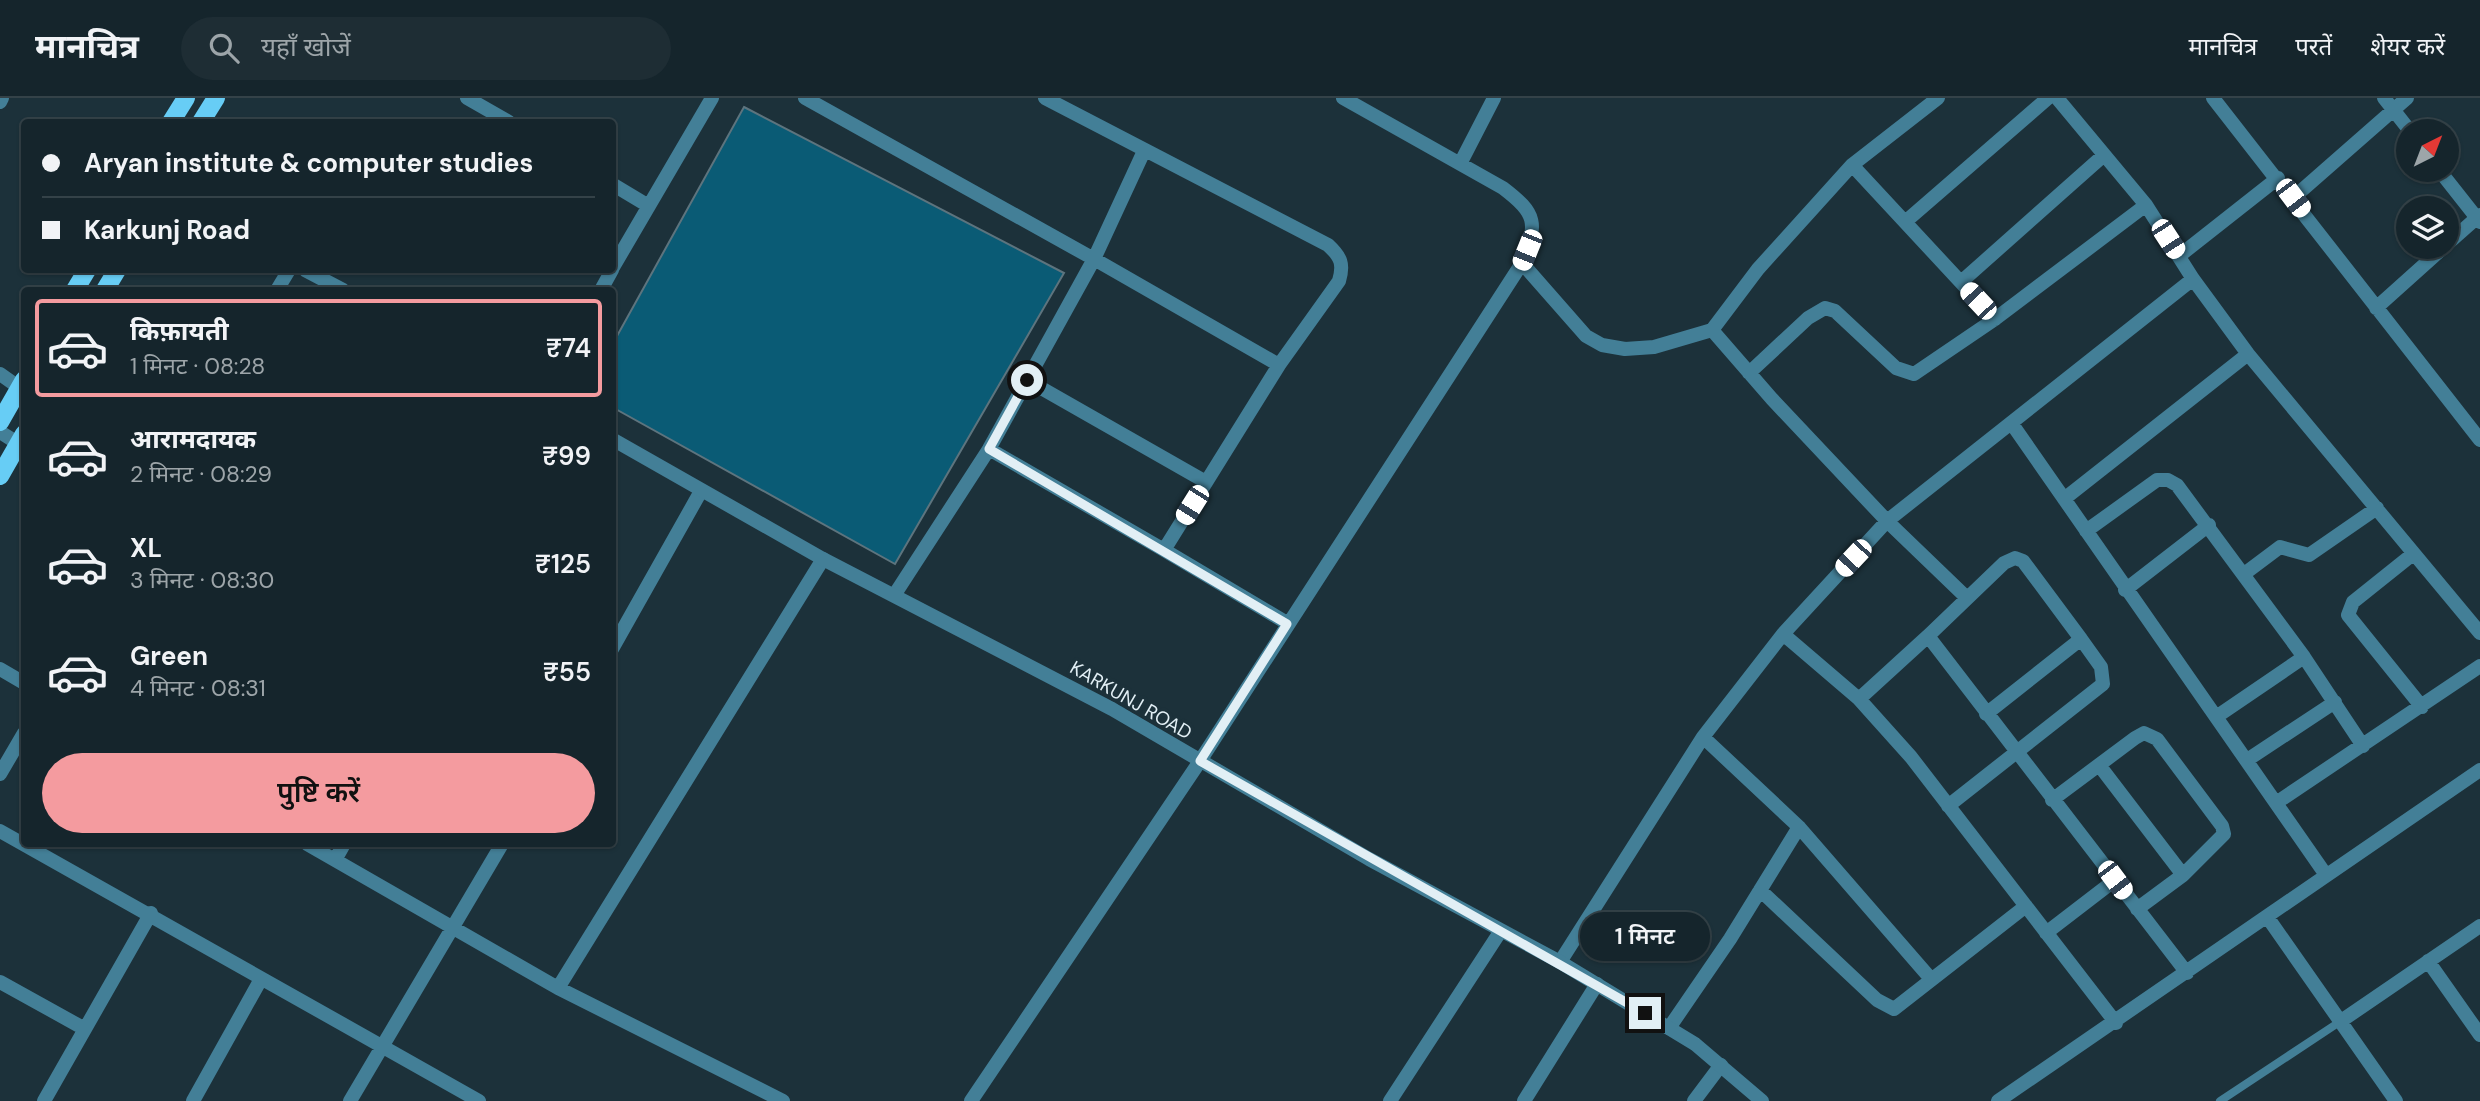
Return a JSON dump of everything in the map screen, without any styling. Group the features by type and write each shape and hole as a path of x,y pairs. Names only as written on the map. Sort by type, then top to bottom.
{"main road":[{"path":"173,119 186,98"},
{"path":"203,119 216,98"},
{"path":"0,422 21,389"},
{"path":"0,476 21,441"}],"street":[{"path":"467,98 487,103 506,119"},
{"path":"616,262 712,98"},
{"path":"805,98 1279,365"},
{"path":"1045,98 1328,245 1340,256 1343,268 1339,281 1279,365 1164,550"},
{"path":"971,1101 1200,761 1522,263 1534,220 1524,204 1461,162 1343,98"},
{"path":"1461,162 1494,98"},
{"path":"1522,263 1586,336 1602,345 1625,349 1654,347 1713,330 1758,269 1852,165 1938,98"},
{"path":"1905,222 2048,98"},
{"path":"2057,98 2146,205 2193,279 2248,354 2480,633"},
{"path":"2213,98 2480,440"},
{"path":"2293,198 2388,104 2407,98"},
{"path":"2388,104 2400,119"},
{"path":"895,594 989,449 1094,259 1144,151"},
{"path":"1961,282 2104,155"},
{"path":"1852,165 1995,319"},
{"path":"2179,256 2278,178"},
{"path":"2450,182 2479,218 2459,234"},
{"path":"616,186 647,205"},
{"path":"1749,373 1808,318 1825,308 1835,311 1896,368 1907,374 1922,370 1995,319 2146,205"},
{"path":"2376,308 2431,259"},
{"path":"310,273 337,287"},
{"path":"1560,962 1703,737 1783,634 1887,521 2193,279"},
{"path":"1713,330 1749,373 1887,521 1968,598"},
{"path":"2064,499 2248,354"},
{"path":"0,374 21,385"},
{"path":"1027,380 1206,482"},
{"path":"2012,424 2125,590 2326,875"},
{"path":"0,432 21,439"},
{"name":"KARKUNJ ROAD","path":"616,441 822,559 895,594 1112,709 1500,932 1560,962 1669,1028 1721,1065 1762,1101"},
{"path":"989,449 1287,624"},
{"path":"2086,531 2157,480 2168,480 2177,485 2304,657 2363,746"},
{"path":"617,629 701,491"},
{"path":"2244,574 2280,547 2309,555 2377,508"},
{"path":"2125,590 2209,525"},
{"path":"2413,554 2353,601 2348,615 2422,707"},
{"path":"1859,699 2004,563 2015,558 2023,561 2101,667 2103,684 1948,806"},
{"path":"558,988 822,559"},
{"path":"1783,634 1859,699 1911,757 2116,1023"},
{"path":"1928,635 2015,753 2187,973"},
{"path":"1986,714 2081,639"},
{"path":"2216,717 2304,657"},
{"path":"2276,803 2480,666"},
{"path":"0,668 21,680"},
{"path":"2247,760 2335,702"},
{"path":"2052,800 2144,733 2157,739 2222,826 2224,834 2221,841 2183,875 2137,909"},
{"path":"1703,737 1799,827 1931,979"},
{"path":"0,774 21,738"},
{"path":"2099,765 2183,875"},
{"path":"2003,1100 2480,771"},
{"path":"1669,1028 1799,827"},
{"path":"0,831 21,842"},
{"path":"29,847 151,913 261,979 479,1101"},
{"path":"312,847 558,988 783,1101"},
{"path":"335,860 342,847"},
{"path":"350,1101 500,847"},
{"path":"2046,933 2115,880"},
{"path":"1760,890 1888,1008 1894,1009 2025,906"},
{"path":"44,1101 151,913"},
{"path":"2268,918 2396,1101"},
{"path":"2341,1021 2480,926"},
{"path":"1390,1101 1500,932"},
{"path":"2428,961 2480,1035"},
{"path":"193,1101 261,979"},
{"path":"0,982 85,1029"},
{"path":"1524,1101 1597,984"},
{"path":"1694,1101 1721,1065"}],"lane":[{"path":"2220,1101 2341,1021"}],"building":[{"path":"744,107 1064,273 895,564 616,409 616,338"}],"route":[{"path":"1027,380 989,449 1287,624 1200,761 1369,859 1560,962 1645,1013"}]}
